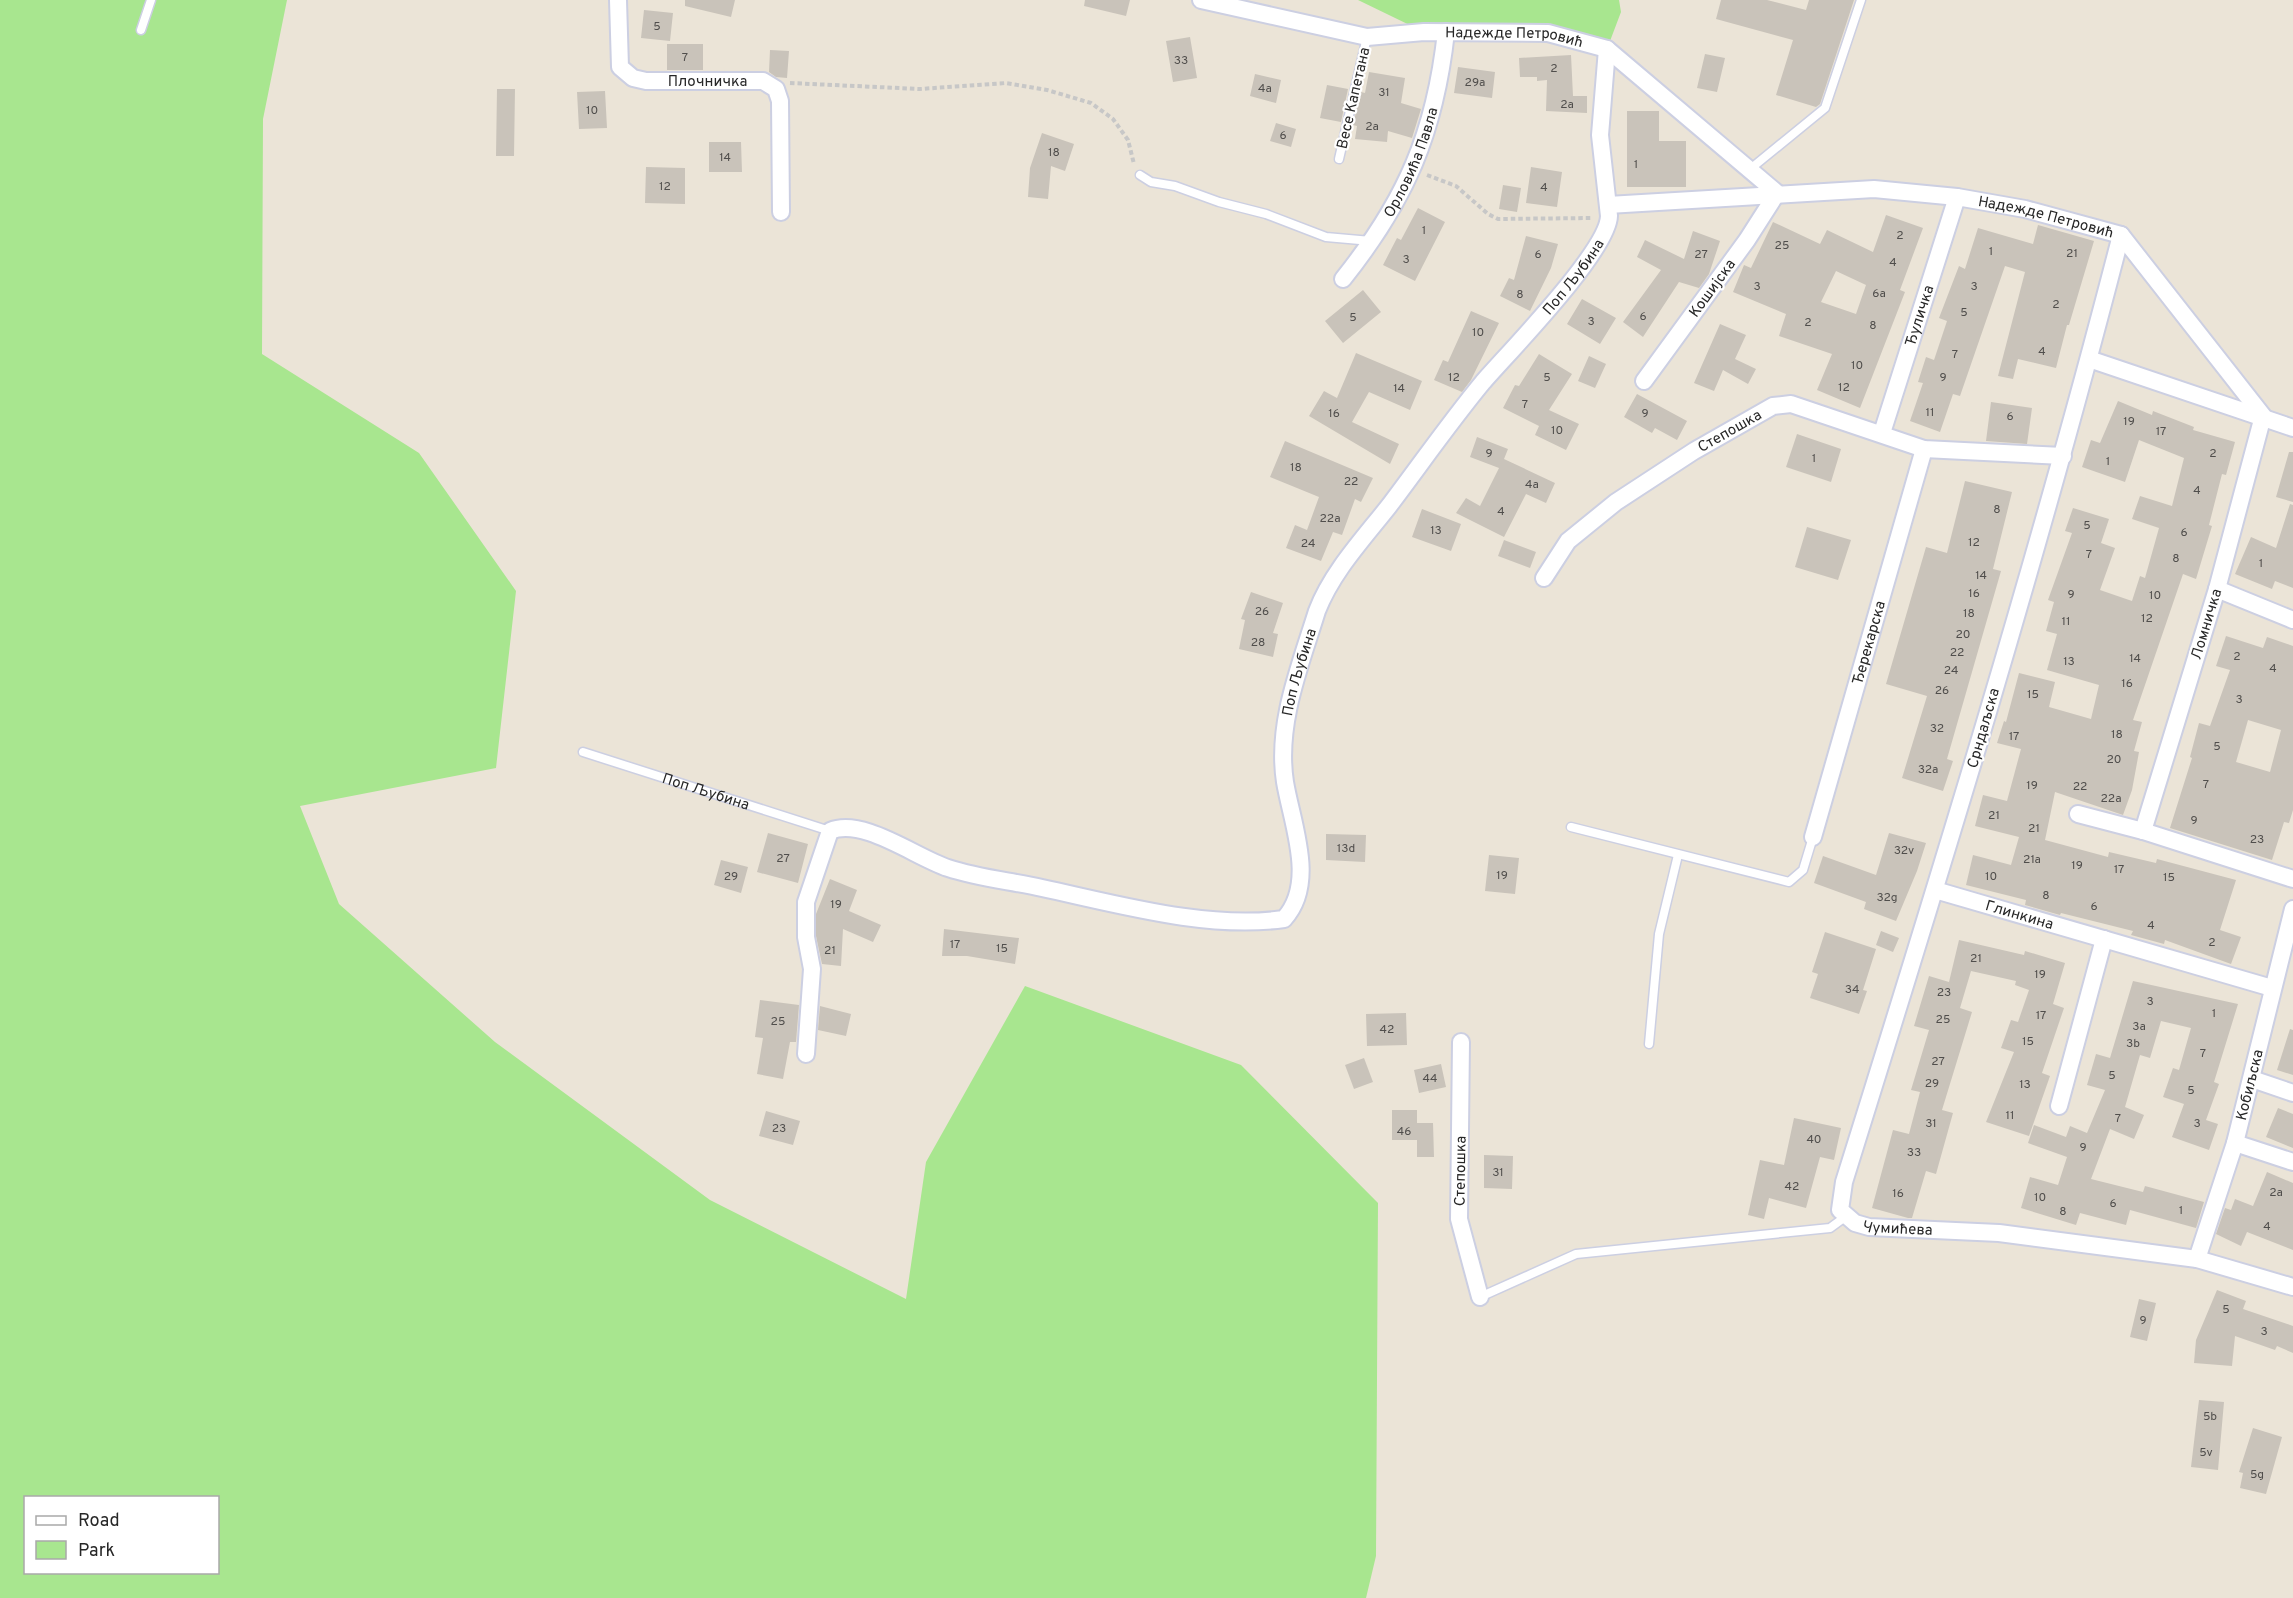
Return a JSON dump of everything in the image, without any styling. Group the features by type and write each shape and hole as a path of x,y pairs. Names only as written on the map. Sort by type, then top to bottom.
{"street":[{"name":"Плочничка","path":"618,0 620,67 625,74 646,81 763,81 776,89"},
{"name":"Надежде Петровић","path":"1201,0 1367,37 1446,32 1548,33 1607,49 1777,194"},
{"name":"Орловића Павла","path":"1343,279 1372,242 1412,172 1431,117 1446,32"},
{"path":"1607,49 1600,135 1608,210"},
{"path":"776,89 780,101 781,212"},
{"name":"Надежде Петровић","path":"1608,210 1777,194 1874,189 1957,197 2025,209 2121,235 2263,416"},
{"name":"Кошијска","path":"1644,381 1747,240 1777,194"},
{"name":"Ђуличка","path":"1882,433 1957,197"},
{"name":"Поп Љубина","path":"830,831 840,827 862,830 949,868 1102,901 1176,914 1255,924 1284,919 1295,907 1300,868 1285,781 1284,728 1304,652 1322,598 1343,566 1483,383 1572,282 1606,227 1608,210"},
{"name":"Срндаљска","path":"1845,1217 1840,1210 1844,1182 1935,890 2063,456 2121,235"},
{"path":"2089,359 2293,428"},
{"name":"Степошка","path":"1544,578 1568,541 1616,502 1694,451 1773,406 1791,404 1924,449 2063,456"},
{"name":"Ломничка","path":"2143,831 2217,589 2263,416"},
{"name":"Ђерекарска","path":"1813,837 1924,449"},
{"path":"2217,589 2293,620"},
{"path":"2078,814 2143,831 2293,879"},
{"path":"806,1054 812,969 806,937 806,903 830,831"},
{"name":"Глинкина","path":"1935,890 2272,988"},
{"name":"Кобиљска","path":"2197,1259 2235,1143 2293,909"},
{"path":"2060,1106 2104,939"},
{"name":"Степошка","path":"1461,1042 1459,1219 1479,1297"},
{"path":"2252,1079 2293,1093"},
{"path":"2235,1143 2293,1162"},
{"name":"Чумићева","path":"1845,1217 1869,1227 1999,1233 2197,1259 2293,1287"}],"lane":[{"path":"141,30 151,0"},
{"path":"1749,170 1825,108 1861,0"},
{"name":"Весе Капетана","path":"1339,159 1367,37"},
{"path":"1140,175 1151,182 1175,186 1227,205 1266,214 1326,237 1372,242"},
{"name":"Поп Љубина","path":"582,752 830,831"},
{"path":"1571,827 1789,882 1803,870 1813,837"},
{"path":"1650,1044 1659,934 1678,855"},
{"name":"Чумићева","path":"1479,1297 1576,1254 1830,1228 1845,1217"}],"path":[{"path":"776,89 784,84 804,82 920,88 1006,83 1047,90 1091,103 1113,119 1128,140 1140,175"},
{"path":"1412,172 1441,179 1456,186 1488,214 1498,219 1585,219 1608,210"}],"green space":[{"path":"0,0 287,0 263,119 262,354 419,453 516,591 496,768 300,806 339,904 495,1042 710,1200 906,1299 926,1162 1025,986 1241,1065 1378,1203 1376,1556 1366,1598 0,1598"},
{"path":"1358,0 1619,0 1621,12 1607,49 1547,33 1424,32"}],"building":[{"path":"685,0 735,0 731,17 685,6"},
{"path":"1085,0 1130,0 1126,16 1084,6"},
{"path":"1721,0 1767,0 1806,10 1809,0 1854,0 1820,104 1816,107 1776,95 1793,40 1716,19"},
{"path":"644,10 673,13 670,41 641,38"},
{"path":"1190,37 1197,78 1173,82 1166,41"},
{"path":"667,44 703,44 703,70 667,70"},
{"path":"770,50 789,51 787,78 776,77 769,72"},
{"path":"1705,54 1725,58 1717,92 1697,88"},
{"path":"1571,55 1573,96 1587,96 1587,113 1546,111 1547,80 1537,81 1537,77 1520,77 1519,58"},
{"path":"1458,67 1495,72 1492,98 1454,93"},
{"path":"1369,72 1405,78 1401,103 1421,109 1412,138 1388,131 1387,142 1355,139 1357,126 1353,125 1361,92 1365,93"},
{"path":"1255,74 1281,80 1276,103 1250,96"},
{"path":"1327,85 1348,89 1341,122 1320,118"},
{"path":"497,89 515,89 514,156 496,156"},
{"path":"605,91 607,128 579,129 577,92"},
{"path":"1627,111 1659,111 1659,141 1686,141 1686,187 1627,187"},
{"path":"1276,123 1296,129 1291,147 1270,141"},
{"path":"1042,133 1074,144 1065,171 1051,166 1048,199 1028,197 1030,168"},
{"path":"709,142 741,142 742,172 709,172"},
{"path":"646,167 685,168 685,204 645,203"},
{"path":"1531,167 1562,172 1557,207 1526,203"},
{"path":"1503,185 1521,188 1517,212 1499,209"},
{"path":"1418,208 1445,222 1415,281 1383,265 1397,238 1401,240"},
{"path":"1886,215 1923,228 1900,290 1905,292 1860,408 1817,390 1832,354 1779,336 1786,314 1733,292 1744,265 1751,268 1773,222 1820,244 1827,230 1873,252","holes":["1836,271 1866,285 1856,314 1821,302"]},
{"path":"2038,225 2094,241 2056,368 2018,359 2013,379 1998,376 2025,272 2005,266 1960,396 1953,394 1940,432 1910,421 1923,383 1918,382 1926,357 1934,360 1947,321 1939,318 1959,266 1965,269 1978,228 2033,244"},
{"path":"1693,231 1720,241 1709,274 1699,288 1679,282 1643,337 1623,322 1661,270 1637,257 1645,240 1684,259"},
{"path":"1526,236 1558,244 1551,268 1530,311 1500,296 1509,278 1514,280"},
{"path":"1363,290 1381,312 1343,343 1325,321"},
{"path":"1582,299 1616,318 1600,344 1567,324"},
{"path":"1471,311 1499,323 1471,380 1462,392 1434,380 1443,360 1448,362"},
{"path":"1720,324 1746,335 1735,359 1756,369 1748,384 1723,370 1714,391 1694,383"},
{"path":"1356,353 1422,381 1410,410 1369,392 1352,422 1399,444 1390,464 1309,416 1324,391 1337,398"},
{"path":"1539,354 1572,374 1549,410 1579,424 1566,450 1535,435 1539,426 1503,408 1515,385 1519,386"},
{"path":"1589,356 1606,364 1595,388 1578,381"},
{"path":"1637,394 1687,421 1677,440 1655,428 1652,433 1624,417"},
{"path":"2118,401 2152,415 2153,411 2194,427 2193,430 2235,442 2226,475 2222,474 2209,525 2212,526 2196,579 2183,574 2133,720 2142,722 2134,751 2139,752 2132,790 2123,815 2055,792 2045,840 2108,857 2109,852 2156,863 2157,859 2236,880 2220,930 2241,937 2231,964 2165,940 2164,944 2131,935 2133,931 2061,913 2060,915 2025,905 2026,900 1966,885 1973,855 2011,865 2019,837 1975,826 1983,795 2007,801 2021,749 1997,743 2004,721 2006,722 2019,673 2055,682 2049,707 2091,719 2099,685 2047,670 2057,634 2046,631 2054,602 2048,600 2072,533 2065,531 2073,508 2109,519 2101,543 2115,548 2100,590 2132,601 2140,576 2145,578 2159,528 2132,519 2140,496 2172,506 2184,458 2139,440 2125,482 2082,467 2091,440 2100,443"},
{"path":"1991,402 2032,408 2027,444 1986,441"},
{"path":"1797,434 1841,449 1831,482 1786,467"},
{"path":"1477,437 1508,449 1504,459 1555,483 1546,503 1526,494 1504,537 1456,513 1466,498 1480,506 1499,468 1470,457"},
{"path":"1285,441 1373,478 1361,502 1355,499 1342,535 1333,532 1321,561 1286,548 1295,525 1307,530 1319,497 1270,477"},
{"path":"2289,452 2293,452 2293,502 2276,497"},
{"path":"1965,481 2012,492 1993,569 2001,571 1947,759 1953,761 1943,791 1902,778 1927,696 1886,684 1926,547 1947,553"},
{"path":"2290,504 2293,505 2293,588 2275,581 2272,589 2235,574 2251,537 2276,548"},
{"path":"1422,509 1461,524 1451,551 1412,537"},
{"path":"1807,527 1851,540 1838,580 1795,567"},
{"path":"1504,540 1536,552 1530,568 1498,556"},
{"path":"1251,592 1283,603 1273,633 1278,634 1273,657 1239,649 1245,620 1241,619"},
{"path":"2226,636 2263,648 2267,637 2293,646 2293,810 2289,823 2284,822 2272,860 2170,828 2192,758 2190,757 2199,723 2210,726 2230,670 2216,666","holes":["2248,720 2281,730 2270,772 2236,762"]},
{"path":"768,833 808,844 798,883 757,872"},
{"path":"1889,833 1926,843 1896,921 1864,909 1866,902 1814,883 1823,856 1876,875"},
{"path":"1326,834 1366,835 1365,862 1326,860"},
{"path":"1489,855 1519,858 1515,894 1485,891"},
{"path":"721,860 748,867 741,893 714,885"},
{"path":"830,879 857,890 849,911 881,925 873,942 843,929 841,966 822,964 816,936 816,914"},
{"path":"944,929 1019,938 1015,964 967,956 942,956"},
{"path":"1881,931 1899,938 1893,952 1876,945"},
{"path":"1825,932 1876,949 1863,990 1867,991 1859,1014 1810,998 1818,974 1812,972"},
{"path":"1959,940 2024,955 2025,951 2065,963 2053,1004 2064,1008 2042,1073 2050,1076 2029,1136 1986,1122 2014,1052 2001,1048 2011,1020 2018,1022 2029,990 2015,985 2016,981 1971,971 1960,1008 1972,1012 1942,1110 1953,1113 1936,1174 1926,1171 1912,1218 1908,1218 1872,1208 1893,1130 1909,1134 1920,1092 1911,1090 1929,1030 1914,1026 1929,976 1949,982"},
{"path":"2133,981 2238,1004 2214,1082 2219,1084 2206,1120 2218,1124 2209,1150 2172,1137 2184,1104 2163,1097 2173,1068 2179,1070 2191,1028 2161,1021 2150,1058 2140,1055 2125,1107 2144,1115 2134,1139 2110,1129 2091,1179 2143,1192 2145,1186 2204,1202 2196,1228 2130,1210 2126,1225 2080,1213 2076,1225 2021,1208 2030,1177 2058,1185 2067,1157 2028,1143 2034,1125 2066,1137 2070,1126 2087,1133 2105,1090 2087,1085 2096,1054 2110,1058"},
{"path":"760,1000 799,1005 796,1042 790,1042 783,1079 757,1074 763,1038 755,1037"},
{"path":"820,1006 851,1014 846,1036 818,1030"},
{"path":"1406,1013 1407,1045 1367,1046 1366,1014"},
{"path":"2290,1029 2293,1030 2293,1075 2277,1070"},
{"path":"1364,1058 1373,1082 1354,1089 1345,1065"},
{"path":"1441,1064 1446,1087 1419,1093 1414,1070"},
{"path":"2278,1108 2293,1114 2293,1148 2266,1137"},
{"path":"1392,1110 1417,1110 1417,1123 1433,1123 1434,1157 1417,1157 1417,1140 1392,1140"},
{"path":"766,1111 800,1121 793,1145 759,1136"},
{"path":"1794,1118 1841,1128 1834,1160 1820,1157 1806,1208 1769,1198 1764,1219 1748,1215 1760,1160 1784,1165"},
{"path":"1484,1155 1513,1156 1512,1189 1484,1188"},
{"path":"2267,1172 2293,1183 2293,1250 2247,1232 2241,1246 2216,1234 2225,1208 2231,1210 2235,1199 2253,1206"},
{"path":"2217,1290 2246,1301 2243,1309 2293,1326 2293,1353 2277,1346 2275,1350 2235,1336 2232,1366 2194,1363 2196,1340"},
{"path":"2139,1299 2156,1303 2147,1341 2130,1337"},
{"path":"2199,1400 2224,1402 2218,1470 2191,1467"},
{"path":"2253,1428 2282,1437 2266,1494 2240,1488 2243,1473 2239,1472"}]}
